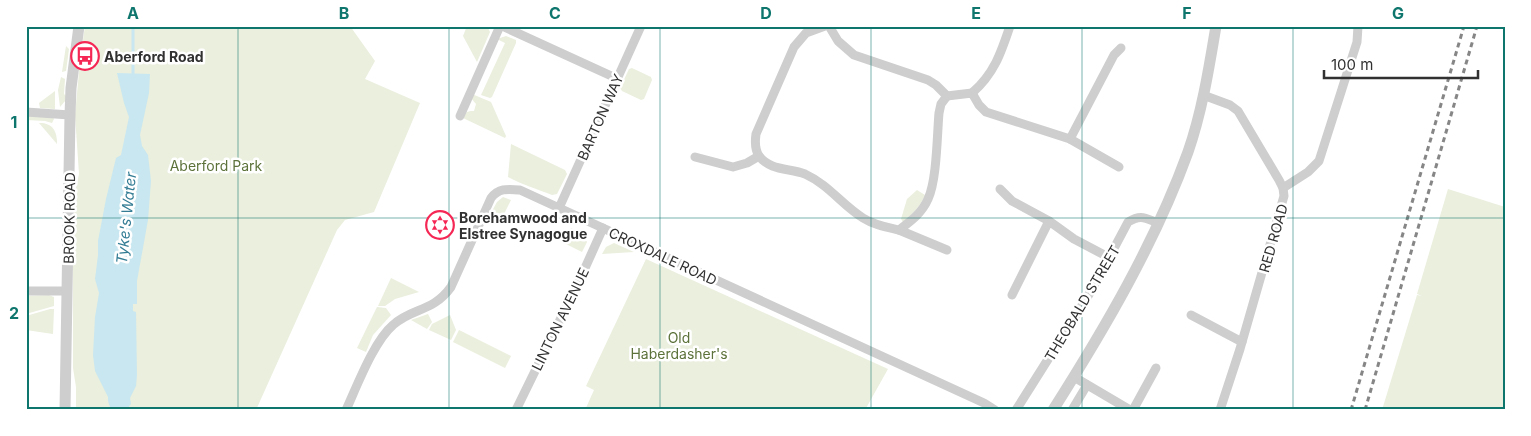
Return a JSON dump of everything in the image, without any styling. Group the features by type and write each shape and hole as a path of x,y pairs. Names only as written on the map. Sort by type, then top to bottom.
{"street":[{"name":"BROOK ROAD","path":"65,410 70,115 71,88 79,26"},
{"path":"460,116 501,26 618,79"},
{"name":"BARTON WAY","path":"559,208 641,26"},
{"path":"825,26 806,34 794,48 756,134 755,143 759,156 772,166 803,173 821,183 864,219 877,225 899,230 946,250"},
{"path":"829,26 838,40 854,55 928,80 947,96"},
{"path":"899,230 914,219 929,198 933,183 941,104 947,96 972,93 984,83 1000,54 1010,26"},
{"name":"THEOBALD STREET","path":"1053,410 1125,290 1158,223 1188,151 1203,95 1216,26"},
{"path":"1283,188 1308,172 1319,161 1357,42 1358,26"},
{"path":"1070,139 1114,55 1120,48"},
{"path":"972,93 986,112 1070,139 1119,167"},
{"name":"RED ROAD","path":"1203,95 1230,104 1238,110 1283,188 1284,202 1220,410"},
{"path":"26,112 70,115"},
{"path":"695,157 734,167 747,163 759,156"},
{"path":"1000,189 1012,201 1110,258"},
{"name":"CROXDALE ROAD","path":"346,410 381,337 402,318 433,305 451,288 482,218 495,193 501,190 520,190 984,403 995,410"},
{"name":"THEOBALD STREET","path":"1016,410 1093,288 1128,222 1136,217 1143,217 1158,223"},
{"path":"1012,295 1049,221"},
{"name":"LINTON AVENUE","path":"516,410 582,277 603,228"},
{"path":"26,292 67,291"},
{"path":"1191,315 1242,342"},
{"path":"1074,377 1131,410 1156,368"},
{"path":"1072,410 1087,385"}],"green space":[{"name":"Aberford Park","path":"85,26 350,26 375,61 365,79 420,103 374,212 345,220 337,230 256,410 76,410 76,387 73,368 73,201 79,174 75,115"},
{"path":"467,26 488,28 490,32 477,62 463,36"},
{"path":"506,36 516,40 516,43 492,97 481,95 505,43 497,39"},
{"path":"66,46 69,49 66,71 62,72"},
{"path":"632,68 651,77 652,80 644,99 641,100 622,91 620,88 629,69"},
{"path":"61,77 65,79 64,94 66,100 60,107 58,90"},
{"path":"55,91 55,109 40,108 39,103"},
{"path":"472,94 491,102 506,136 505,138 463,118 467,112 474,111 476,104 471,98"},
{"path":"26,115 53,117 54,119 52,123 26,120"},
{"path":"39,123 51,126 56,135 57,144"},
{"path":"511,144 565,170 567,174 557,194 552,195 508,177"},
{"path":"1448,189 1505,207 1505,410 1382,410 1417,295 1422,296 1417,294"},
{"path":"917,190 925,195 913,213 903,222 901,219 907,199"},
{"path":"503,197 511,200 503,216 492,211 497,202"},
{"path":"571,228 583,234 587,242 582,252 564,243"},
{"path":"614,243 634,252 602,254 606,247"},
{"name":"Old Haberdasher's","path":"646,259 888,369 865,410 585,410 594,390 586,386"},
{"path":"391,278 419,292 395,299 385,306 378,306"},
{"path":"49,295 54,297 54,306 26,314 26,296"},
{"path":"377,307 386,308 391,315 373,335 366,352 357,348"},
{"path":"54,309 53,334 26,330 26,316"},
{"path":"428,314 432,322 427,329 411,320"},
{"path":"450,315 456,330 451,340 429,330 432,324"},
{"path":"459,330 511,356 505,368 453,342"}],"water":[{"path":"117,73 150,74 149,93 140,135 142,146 148,155 151,181 148,220 137,281 137,304 133,304 133,311 136,312 136,386 130,398 131,404 126,410 111,410 108,397 95,371 93,355 95,317 99,293 95,279 98,241 116,158 121,155 129,117"}],"waterway":[{"name":"Tyke's Water","path":"133,26 133,76"}],"railway":[{"path":"1351,410 1464,26"},
{"path":"1365,410 1477,26"}],"place":[{"name":"Aberford Road","path":"85,56"},
{"name":"Borehamwood and Elstree Synagogue","path":"440,225"}]}
